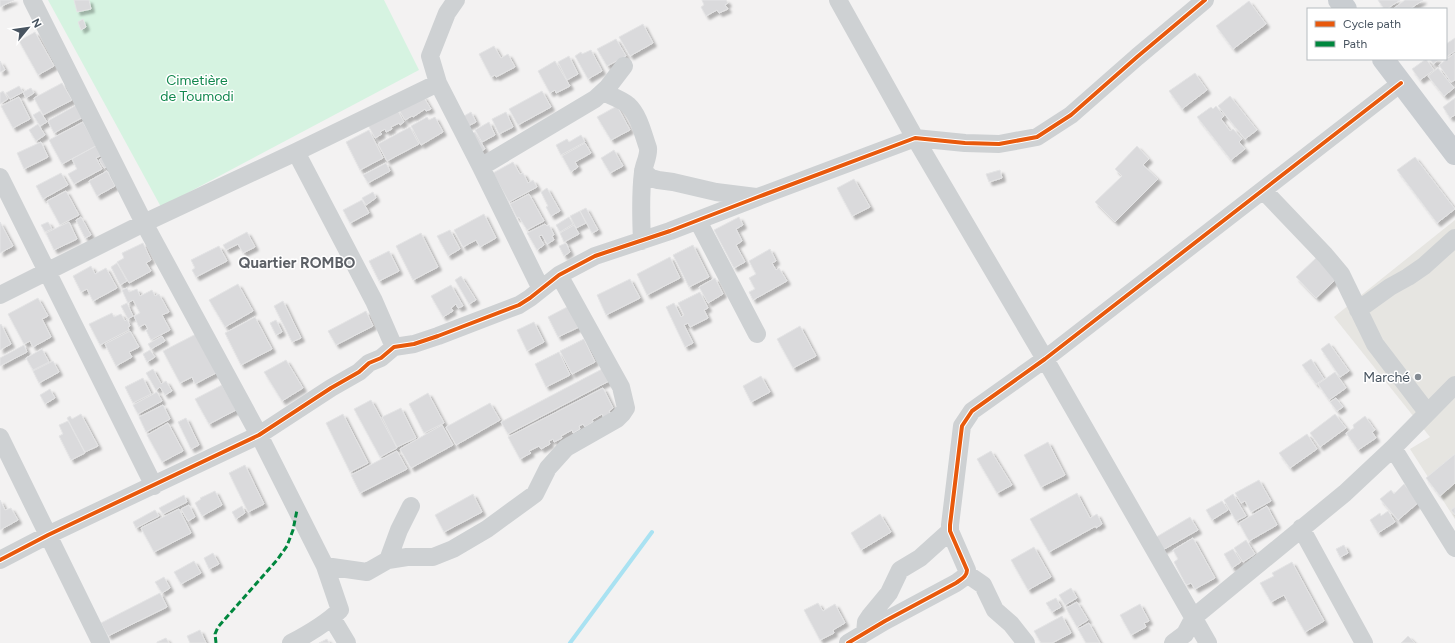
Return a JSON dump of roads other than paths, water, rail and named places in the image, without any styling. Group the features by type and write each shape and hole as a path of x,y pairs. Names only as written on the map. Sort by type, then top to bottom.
{"main road":[{"path":"1339,0 1345,8"},
{"path":"1384,60 1455,154"}],"street":[{"path":"32,0 144,223 259,435 325,566 340,610 332,618 291,643"},
{"path":"456,0 447,13 430,56 438,83 541,289"},
{"path":"838,0 914,138 1045,359 1208,643"},
{"path":"0,560 48,535 259,435 359,372 369,363 381,358 394,347 414,344 438,336 519,305 559,275 595,256 698,221 914,138 965,143 999,144 1037,137 1071,115 1136,57 1205,0"},
{"path":"481,167 595,99 603,92 624,66"},
{"path":"0,295 144,223 296,152 438,83"},
{"path":"1026,643 1011,624 995,610 983,585 967,574 967,570 950,532 962,426 965,420 972,411 1045,359 1401,83"},
{"path":"603,92 629,105 638,119 648,152 643,171 641,194 642,241"},
{"path":"296,152 374,301 394,347"},
{"path":"643,171 652,178 658,180 674,182 711,191 758,197"},
{"path":"0,177 154,486"},
{"path":"1263,190 1326,255 1341,274 1375,344 1428,412"},
{"path":"698,221 757,334"},
{"path":"1358,310 1390,287 1424,266 1455,238"},
{"path":"325,566 367,572 388,560 407,557 433,557 443,554 487,529 535,494 548,468 566,448 587,437 622,414 626,408 621,387 559,275"},
{"path":"1173,643 1185,634 1194,617 1345,493 1393,448 1428,412 1453,392"},
{"path":"0,437 100,643"},
{"path":"1393,448 1455,548"},
{"path":"388,560 399,530 411,506"},
{"path":"1302,528 1364,643"},
{"path":"865,633 866,622 889,594 900,570 920,558 950,532"},
{"path":"848,643 956,583 967,574"},
{"path":"332,618 347,643"}],"waterway":[{"path":"570,643 652,532"}],"place":[{"name":"Marché","path":"1418,377"}],"district":[{"name":"Quartier ROMBO","path":"297,263"}],"park label":[{"name":"Cimetière de Toumodi","path":"197,88"}]}
